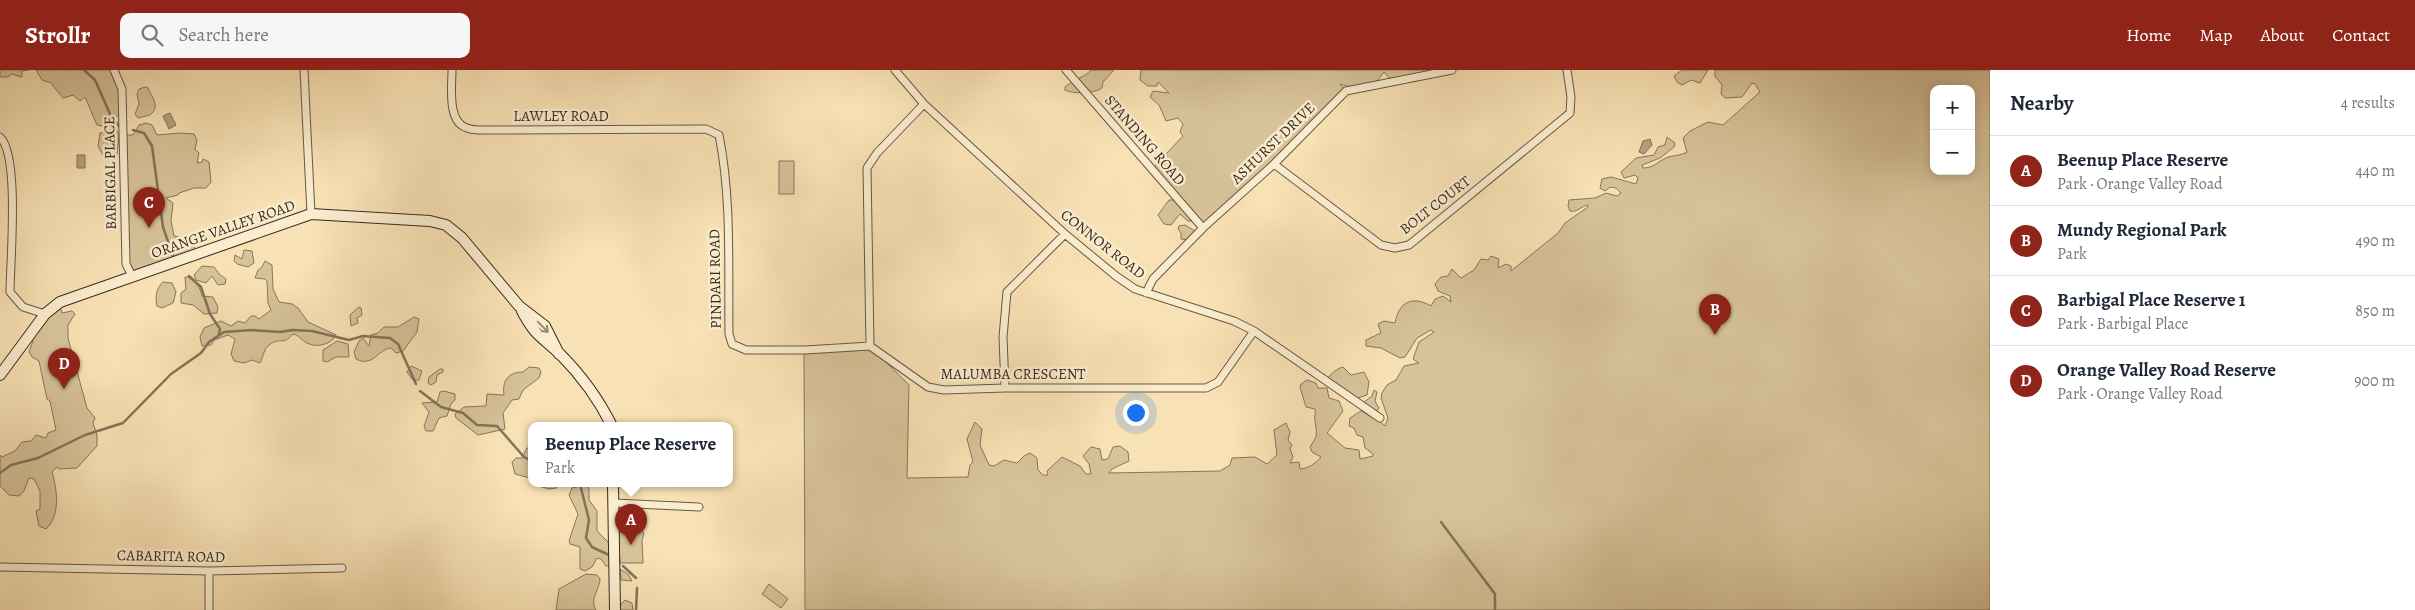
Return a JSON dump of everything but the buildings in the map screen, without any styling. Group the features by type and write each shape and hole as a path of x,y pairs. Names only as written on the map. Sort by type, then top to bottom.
{"street":[{"name":"BARBIGAL PLACE","path":"114,70 122,88 126,264 132,276"},
{"path":"304,70 311,214"},
{"name":"LAWLEY ROAD","path":"452,70 453,104 456,119 466,128 491,130 706,129 719,135"},
{"name":"CONNOR ROAD","path":"895,70 924,104 1065,234 1116,276 1135,289 1234,320 1254,331 1380,418"},
{"name":"STANDING ROAD","path":"1066,70 1203,228"},
{"name":"ASHURST DRIVE","path":"1146,293 1153,278 1203,228 1274,164 1346,91 1452,70"},
{"name":"BOLT COURT","path":"1274,164 1381,245 1396,248 1409,245 1570,113 1571,97 1567,70"},
{"path":"870,346 867,168 876,153 924,104"},
{"name":"PINDARI ROAD","path":"719,135 723,154 728,222 728,334 732,344 746,350 805,350 870,346"},
{"path":"0,138 3,140 9,162 13,195 10,292 23,307 45,314"},
{"name":"ORANGE VALLEY ROAD","path":"0,375 45,314 60,302 132,276 311,214 430,221 446,225 462,238 519,306 532,330 559,354 600,402 610,422"},
{"path":"1005,388 1003,337 1007,292 1065,234"},
{"name":"MALUMBA CRESCENT","path":"870,346 928,387 944,390 1005,388 1206,388 1218,382 1254,331"},
{"path":"614,487 615,610"},
{"path":"614,503 699,507"},
{"name":"CABARITA ROAD","path":"0,567 209,570 342,568"},
{"path":"209,570 209,610"},
{"path":"610,610 614,588"}],"shaded area":[{"path":"0,70 29,70 22,71 22,77 11,74 8,77 0,77"},
{"path":"36,70 110,70 119,85 121,103 119,115 110,120 107,127 97,125 85,97 80,101 73,95 63,98 51,83 42,80"},
{"path":"1091,70 1114,70 1103,82 1102,88 1098,90 1083,93 1065,90 1065,87"},
{"path":"1141,70 1429,70 1400,84 1393,82 1384,72 1370,90 1365,91 1340,84 1346,91 1203,228 1152,169 1183,136 1180,132 1183,124 1178,118 1166,121 1159,105 1150,97 1153,91 1169,93 1158,82 1157,86 1148,86 1140,80"},
{"path":"1682,70 1708,70 1700,83 1691,80 1682,85 1677,82 1674,76"},
{"path":"1715,70 1990,70 1990,610 805,610 804,350 870,346 909,385 907,478 968,477 970,465 973,462 967,439 975,422 982,429 980,445 989,465 994,466 1004,460 1017,463 1030,453 1037,458 1038,470 1043,475 1048,475 1047,471 1062,457 1080,466 1086,474 1091,474 1089,464 1083,456 1091,447 1100,449 1102,460 1108,459 1113,447 1120,446 1128,452 1129,461 1112,469 1109,473 1220,471 1230,465 1232,458 1255,457 1267,464 1277,455 1274,430 1286,423 1290,432 1288,440 1292,445 1290,449 1293,457 1290,463 1299,462 1300,469 1312,465 1321,457 1312,452 1310,447 1316,435 1315,409 1306,407 1300,387 1307,380 1316,383 1318,388 1327,388 1329,398 1339,401 1343,411 1327,433 1345,448 1359,450 1360,459 1373,456 1365,448 1363,437 1357,435 1354,428 1349,426 1350,418 1361,411 1370,416 1380,417 1379,421 1385,426 1388,418 1381,398 1382,393 1387,385 1396,380 1404,366 1419,363 1413,359 1419,342 1434,332 1431,330 1417,338 1405,357 1400,358 1381,348 1366,346 1366,340 1381,333 1378,324 1384,321 1395,323 1400,310 1407,302 1418,301 1431,306 1435,299 1443,296 1451,302 1450,296 1438,291 1435,284 1441,277 1448,276 1452,269 1461,278 1474,270 1481,259 1488,260 1491,256 1499,259 1498,268 1506,264 1511,266 1511,271 1558,233 1565,223 1588,207 1588,205 1575,211 1570,211 1568,206 1569,200 1595,198 1606,193 1617,196 1621,193 1616,188 1610,187 1605,191 1600,188 1602,179 1611,177 1636,184 1638,178 1635,175 1624,178 1621,172 1636,158 1654,155 1658,147 1665,145 1667,137 1675,143 1674,147 1660,158 1642,165 1643,168 1653,166 1669,157 1687,152 1683,138 1690,131 1708,122 1723,125 1760,92 1755,84 1752,83 1742,97 1725,98 1721,94 1722,85 1715,76"},
{"path":"148,88 155,108 150,115 138,118 135,114 139,104 137,94 139,89"},
{"path":"170,113 176,125 169,129 163,116"},
{"path":"146,123 152,125 157,135 194,134 197,140 195,149 199,153 197,163 202,162 203,159 209,162 211,182 206,188 194,188 166,198 173,203 171,221 174,236 195,241 194,251 132,276 126,264 123,135 133,135 139,125"},
{"path":"116,129 119,135 117,155 111,157 103,155 98,146 100,133"},
{"path":"1650,139 1652,145 1644,154 1639,152 1643,141"},
{"path":"77,155 85,155 85,168 77,168"},
{"path":"779,161 794,161 794,194 779,194"},
{"path":"1169,200 1175,200 1192,221 1188,221 1180,214 1171,225 1164,224 1158,215"},
{"path":"1185,225 1195,231 1187,240 1181,239 1181,233 1178,229 1179,226"},
{"path":"244,250 252,251 254,263 248,267 237,264 234,261 235,255 242,259"},
{"path":"265,261 272,265 273,289 279,302 292,304 298,308 308,322 336,335 334,338 323,345 311,345 293,334 285,340 269,345 260,363 252,360 244,363 234,361 231,354 235,339 228,335 214,340 211,345 202,346 200,337 204,328 221,321 231,326 238,321 245,323 251,316 259,319 271,310 268,303 267,281 255,278"},
{"path":"202,266 214,267 226,279 225,284 218,285 212,276 206,283 196,280 194,275"},
{"path":"185,277 188,277 197,285 202,296 213,297 218,307 217,313 204,314 193,305 181,303 181,293 186,289"},
{"path":"163,282 172,283 176,292 173,303 162,308 157,306 156,296 157,290"},
{"path":"59,303 62,313 72,311 75,314 68,325 68,338 87,408 95,418 93,423 97,435 97,446 77,468 59,469 57,467 52,472 56,494 56,509 51,523 46,529 39,526 36,511 40,509 40,491 34,479 29,478 24,491 19,496 9,495 0,486 0,455 2,457 15,451 22,442 31,441 36,435 46,438 48,433 56,430 39,361 32,357 29,352 33,341 31,334"},
{"path":"359,307 361,308 362,315 357,318 358,323 351,326 350,315"},
{"path":"414,317 419,319 417,332 403,351 396,353 391,348 382,351 371,360 362,361 356,359 354,352 359,341 363,338 369,346 371,335 378,333 384,327 398,327"},
{"path":"337,341 348,344 349,357 336,357 327,362 323,361 323,350"},
{"path":"411,366 422,371 419,380 413,380 407,372"},
{"path":"529,367 539,368 541,372 539,378 523,390 519,399 512,400 503,413 505,429 478,435 456,418 455,414 464,407 486,406 487,394 504,395 504,386 507,378 518,372 523,372"},
{"path":"1343,367 1351,375 1364,372 1369,382 1367,395 1358,398 1345,392 1337,383 1331,385 1327,380 1328,378 1336,370"},
{"path":"443,369 443,372 437,375 436,382 431,385 428,383 429,377"},
{"path":"1374,390 1377,392 1375,401 1379,408 1376,412 1363,403 1372,396"},
{"path":"444,391 455,394 455,400 451,404 447,416 439,418 433,431 426,431 424,426 429,412 422,403 437,402 440,392"},
{"path":"528,448 528,477 515,474 512,462 516,458 522,458"},
{"path":"542,487 557,487 556,488 549,489"},
{"path":"572,488 589,488 589,500 597,511 597,531 609,543 611,566 606,566 601,559 597,558 592,567 585,571 580,569 580,547 570,544 569,541 578,514 569,495"},
{"path":"624,511 641,511 641,528 644,534 642,540 643,563 620,563 620,558 617,556 618,517"},
{"path":"620,569 628,574 632,581 621,580"},
{"path":"586,574 597,575 600,579 594,598 596,610 556,610 559,589"},
{"path":"769,584 788,599 781,608 762,594"},
{"path":"625,600 632,603 633,610 618,610"}],"waterway":[{"path":"84,70 95,80 110,114"},
{"path":"116,122 119,126"},
{"path":"133,130 144,133 152,146 163,227 173,256"},
{"path":"189,276 201,287 210,314 220,329 219,334"},
{"path":"0,473 11,465 38,458 85,435 123,423 171,374 201,353 209,342 224,332 252,330 280,332 293,330 312,331 349,340 363,336 390,338 398,344 416,384"},
{"path":"420,391 441,407 463,413 477,425 497,426 524,457 528,459"},
{"path":"581,487 589,520 586,538 592,547 611,556"},
{"path":"1441,522 1495,594 1495,610"},
{"path":"623,566 636,578"},
{"path":"636,610 637,588"}],"place":[{"name":"Barbigal Place Reserve 1","path":"149,228"},
{"name":"Mundy Regional Park","path":"1715,335"},
{"name":"Orange Valley Road Reserve","path":"64,389"},
{"name":"Beenup Place Reserve","path":"631,545"}]}
